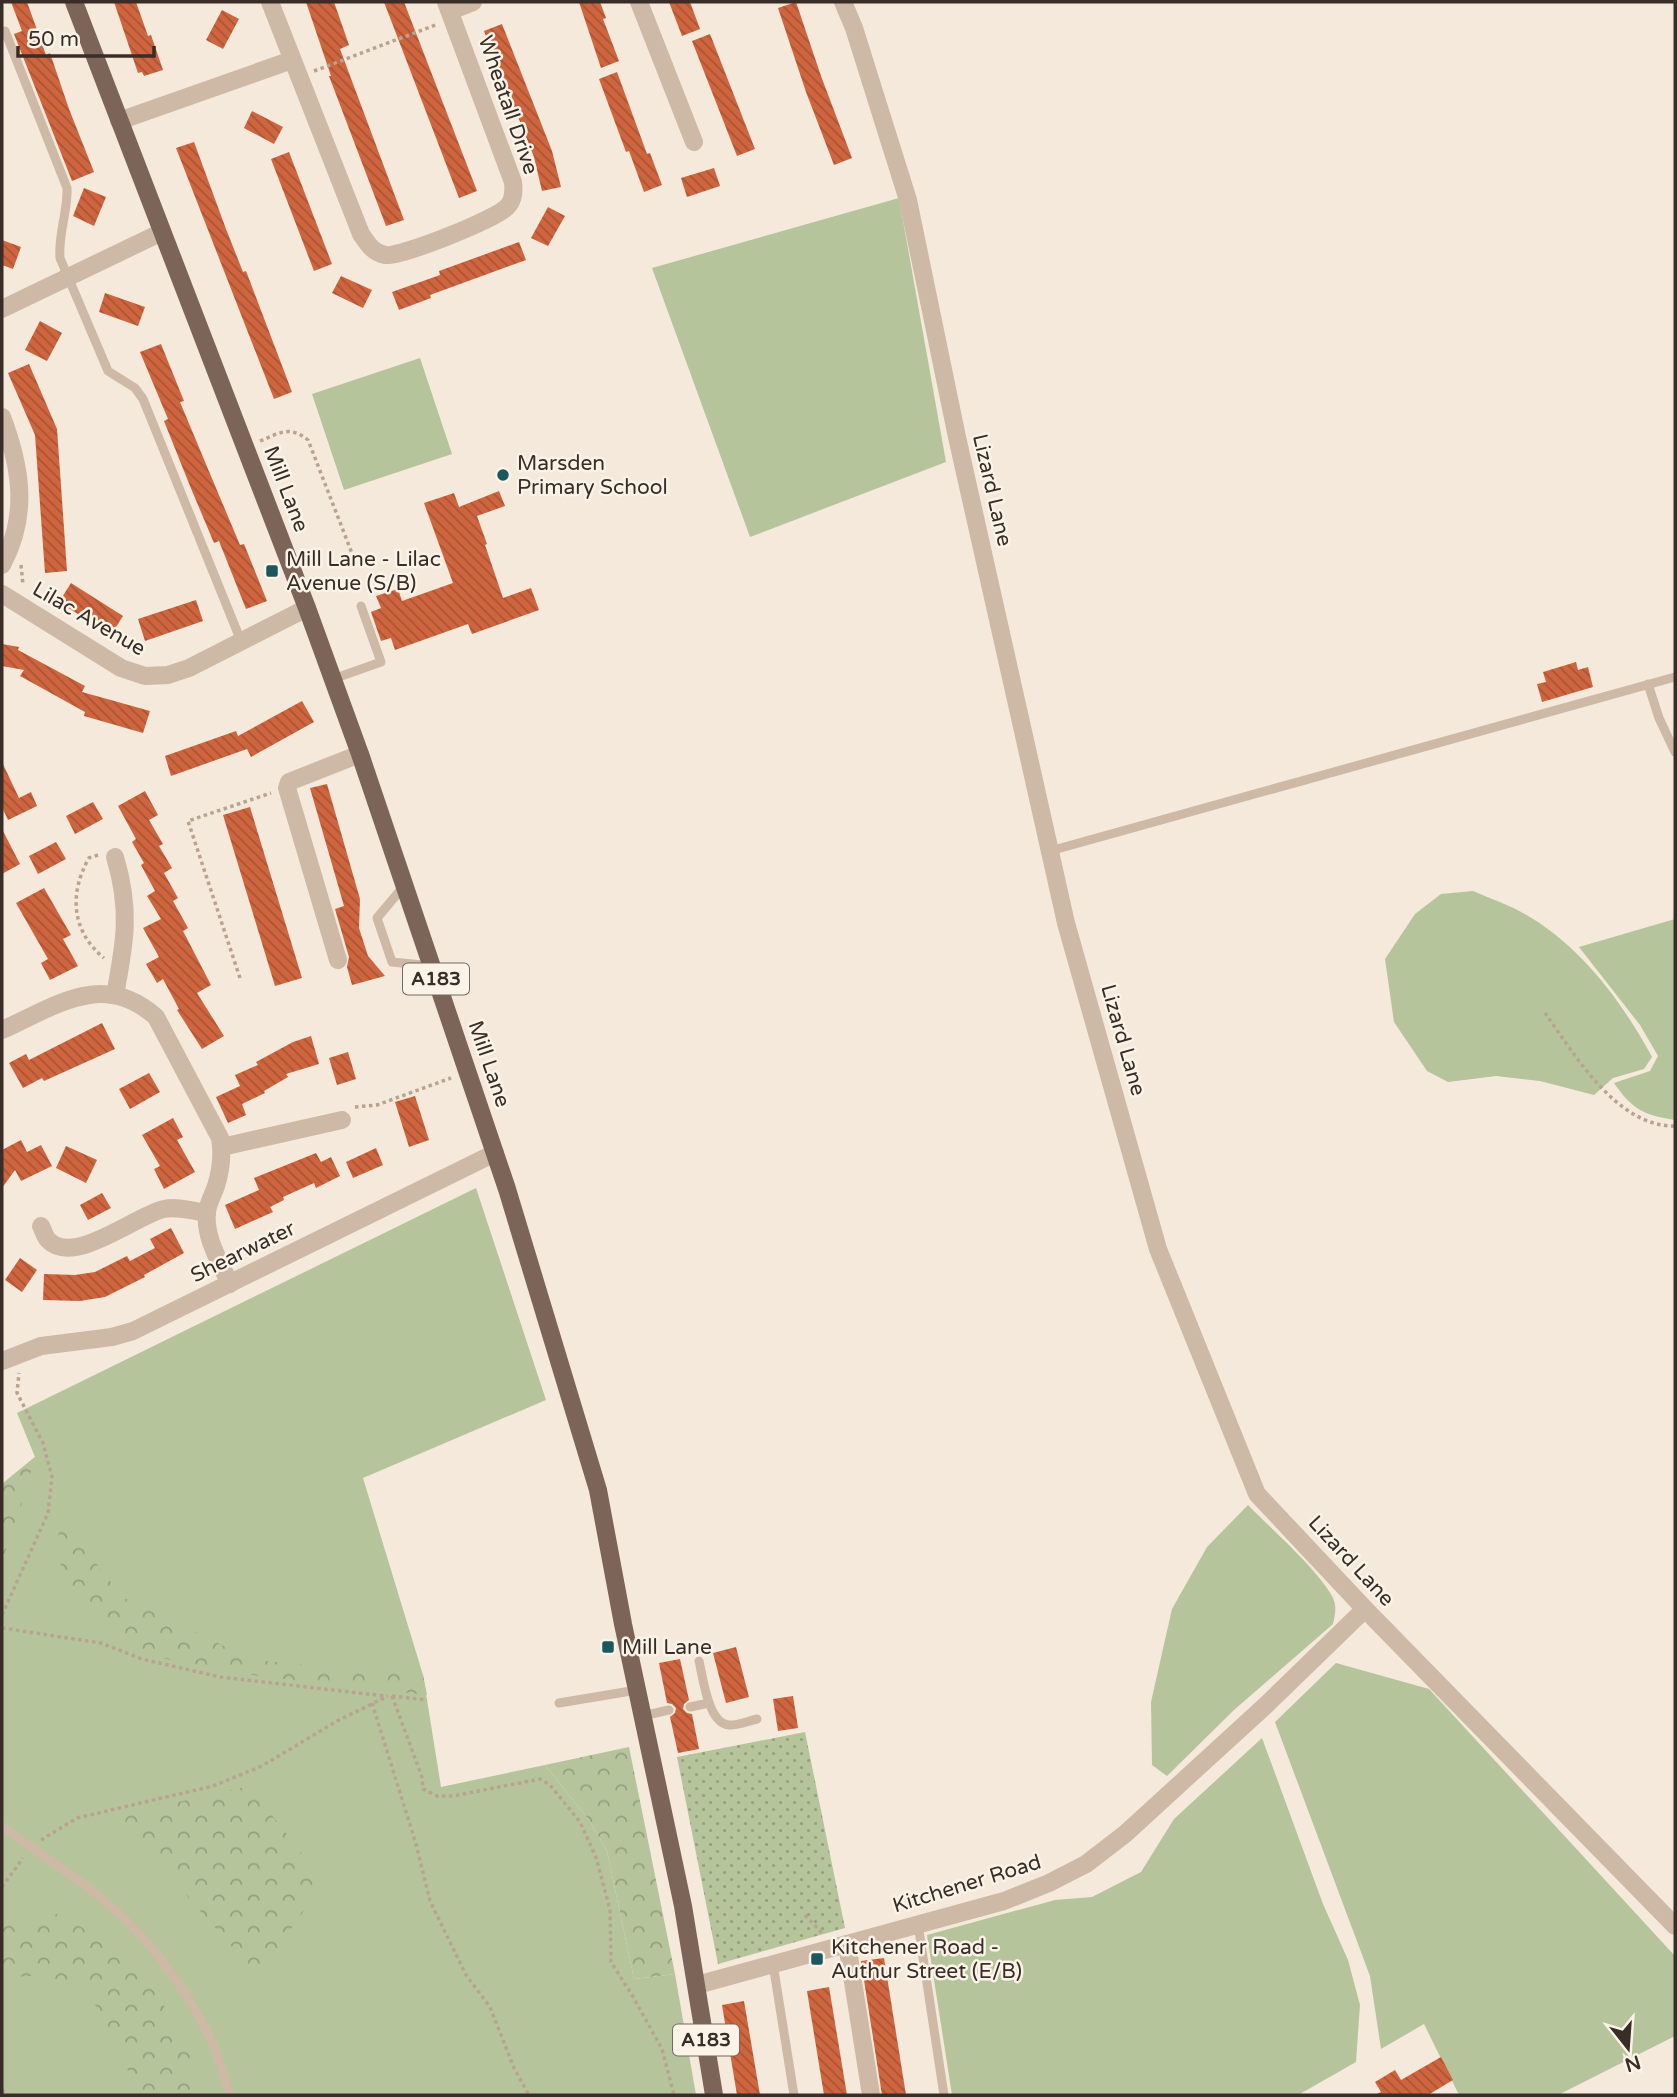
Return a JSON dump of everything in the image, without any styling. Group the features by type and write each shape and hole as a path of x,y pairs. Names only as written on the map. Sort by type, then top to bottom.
{"main road":[{"name":"Mill Lane","path":"74,2 333,679 495,1153 598,1490 642,1716 683,1906 714,2095"}],"street":[{"name":"Wheatall Drive","path":"270,2 361,234 372,250 387,255 404,254 492,217 507,208 514,195 513,182 450,10"},
{"path":"450,10 473,2"},
{"path":"639,2 694,142"},
{"name":"Lizard Lane","path":"843,2 854,28 908,200 957,437 1066,923 1158,1249 1257,1494 1364,1609 1675,1926"},
{"path":"119,121 296,68"},
{"path":"2,309 162,232"},
{"path":"2,417 15,451 20,486 17,520 2,565"},
{"name":"Lilac Avenue","path":"2,594 121,668 145,676 168,675 178,671 307,608"},
{"path":"338,960 287,788 289,782 360,754"},
{"path":"115,857 126,904 125,937 115,995"},
{"path":"2,1030 81,996 102,993 122,995 142,1004 156,1017 214,1126 222,1147 221,1167 207,1213 209,1236 230,1283"},
{"path":"222,1147 342,1120"},
{"name":"Shearwater","path":"2,1361 41,1346 133,1331 495,1153"},
{"path":"41,1226 49,1241 63,1247 77,1247 160,1210 174,1208 207,1213"},
{"name":"Kitchener Road","path":"697,1985 1004,1901 1049,1883 1086,1864 1125,1834 1364,1609"},
{"path":"847,1944 871,2095"}],"lane":[{"path":"2,32 5,31 67,188 68,205 58,241 60,258 108,371 135,388 143,399 241,642"},
{"path":"333,679 381,662 361,606"},
{"path":"1050,851 1675,677"},
{"path":"1648,684 1659,718 1675,752"},
{"path":"404,886 377,918 392,962 432,966"},
{"path":"699,1661 709,1703 720,1722 729,1725 757,1719"},
{"path":"559,1703 637,1690"},
{"path":"690,1707 709,1703"},
{"path":"642,1716 669,1710"},
{"path":"2,1827 82,1883 124,1918 154,1952 192,2004 213,2046 230,2095"},
{"path":"918,1924 944,2095"},
{"path":"772,1965 794,2095"}],"path":[{"path":"296,68 450,10"},
{"path":"246,446 294,430 308,440 355,561"},
{"path":"240,978 188,821 287,788"},
{"path":"115,857 106,852 89,858 79,875 75,894 78,921 93,949 120,970"},
{"path":"1545,1013 1578,1059 1617,1104 1641,1119 1662,1126 1675,1126"},
{"path":"342,1120 350,1108 377,1104 456,1076"},
{"path":"2,1615 48,1513 52,1477 43,1443 17,1393 21,1353"},
{"path":"2,1629 101,1643 142,1659 220,1677 427,1700"},
{"path":"2,1887 30,1847 77,1818 202,1789 250,1771 337,1721 390,1696"},
{"path":"390,1696 422,1777 423,1789 437,1796 453,1796 540,1779 550,1785 580,1822 596,1857 610,1910 611,1962 662,2049 674,2095"},
{"path":"372,1703 416,1844 430,1901 466,1975 490,2007 514,2068 529,2095"},
{"path":"805,1915 824,1936 827,1950"},
{"path":"2,2090 8,2095"}],"green space":[{"path":"899,198 946,462 750,537 652,268"},
{"path":"420,358 452,454 344,490 312,394"},
{"path":"1473,891 1523,913 1544,926 1581,958 1613,995 1652,1057 1644,1069 1613,1078 1594,1095 1540,1081 1496,1076 1448,1082 1427,1071 1394,1022 1385,959 1415,914 1441,894"},
{"path":"1675,919 1675,1120 1654,1116 1639,1109 1614,1083 1650,1071 1658,1056 1640,1025 1579,947"},
{"path":"476,1188 546,1400 363,1478 423,1675 441,1787 545,1765 589,1820 607,1851 634,1979 675,1974 696,2095 2,2095 2,1484 35,1457 17,1413"},
{"path":"35,1457 19,1513 2,1561 2,1484"},
{"path":"1248,1505 1326,1587 1335,1605 1333,1624 1234,1710 1167,1776 1152,1765 1151,1702 1172,1609 1207,1547"},
{"path":"59,1507 70,1529 122,1597 253,1660 423,1675 427,1695 259,1676 161,1658 120,1638 81,1604 58,1559"},
{"path":"1336,1663 1429,1689 1675,1956 1675,2036 1558,2095 1459,2095 1424,2024 1381,2049 1370,1976 1275,1722"},
{"path":"805,1732 845,1928 718,1964 677,1757"},
{"path":"1262,1738 1323,1904 1348,1960 1360,2005 1356,2062 1298,2095 952,2095 927,1935 1055,1900 1092,1897 1141,1872 1174,1819"},
{"path":"629,1747 675,1974 634,1979 607,1851 589,1820 545,1765"},
{"path":"249,1786 324,1882 258,1976 116,1816"},
{"path":"58,1914 97,1936 158,1995 189,2051 199,2095 130,2095 131,2079 123,2058 95,2004 81,1989 52,1978 31,1976 2,1982 2,1922"}],"building":[{"path":"11,2 27,2 46,55 50,53 94,172 72,181 14,34 22,31"},
{"path":"114,2 136,2 163,70 144,76 142,72 138,73"},
{"path":"306,2 334,2 349,45 340,49 404,220 386,226 329,76"},
{"path":"384,2 404,2 477,191 459,198"},
{"path":"579,2 600,2 606,18 603,19 619,61 601,68"},
{"path":"669,2 690,2 700,29 682,36"},
{"path":"796,2 852,158 834,165 778,8"},
{"path":"222,10 239,19 223,49 206,40"},
{"path":"502,24 552,151 561,187 542,191 534,157 484,31"},
{"path":"710,34 755,149 737,156 692,41"},
{"path":"617,72 647,154 650,153 662,185 644,192 599,79"},
{"path":"252,111 283,127 274,144 244,128"},
{"path":"194,142 292,392 274,399 176,148"},
{"path":"289,152 332,264 314,271 271,159"},
{"path":"714,168 720,186 687,197 681,178"},
{"path":"84,188 106,197 94,226 73,216"},
{"path":"548,207 565,216 548,246 531,238"},
{"path":"2,240 21,247 13,269 2,265"},
{"path":"519,242 526,260 430,295 431,298 399,310 392,292 440,275 439,271"},
{"path":"341,276 372,290 363,308 332,293"},
{"path":"105,293 145,307 138,326 99,312"},
{"path":"40,321 62,333 47,361 25,350"},
{"path":"161,344 184,401 180,402 240,545 244,544 267,601 246,609 219,541 214,543 190,486 164,421 168,419 140,352"},
{"path":"29,364 57,429 67,571 45,573 35,435 8,373"},
{"path":"499,491 505,506 477,516 487,544 485,545 503,598 531,588 539,610 472,634 468,624 395,650 391,638 381,641 371,612 381,608 376,596 398,589 402,601 453,583 424,503 454,493 459,507"},
{"path":"71,583 123,616 111,635 59,602"},
{"path":"196,600 203,621 145,641 138,619"},
{"path":"2,644 19,647 18,650 85,686 82,692 150,711 143,733 84,716 85,712 20,676 24,670 2,666"},
{"path":"1576,662 1578,670 1588,667 1593,687 1542,702 1537,684 1546,682 1543,672"},
{"path":"302,701 314,722 251,757 247,749 171,776 165,756 236,731 238,736"},
{"path":"2,762 19,798 31,792 37,806 8,820 2,807"},
{"path":"327,784 360,899 359,928 368,956 385,976 352,985 347,967 349,957 335,909 344,906 310,788"},
{"path":"145,791 158,815 149,820 163,844 159,846 172,868 164,873 178,898 173,901 188,928 183,931 211,985 197,993 224,1036 202,1049 177,1010 179,1009 163,979 157,983 146,964 159,957 143,928 161,919 147,896 155,891 132,842 136,839 118,806"},
{"path":"93,802 103,819 75,834 66,816"},
{"path":"250,807 302,978 275,986 223,815"},
{"path":"2,829 20,864 2,874"},
{"path":"56,842 66,859 38,874 29,856"},
{"path":"44,888 71,935 63,939 78,966 50,980 41,963 48,959 16,903"},
{"path":"102,1023 115,1049 23,1088 9,1063 26,1054 29,1060"},
{"path":"311,1036 319,1064 286,1074 288,1077 264,1091 265,1093 242,1104 246,1115 228,1123 216,1097 240,1086 235,1075 258,1065 256,1062 293,1042"},
{"path":"348,1052 356,1079 337,1085 329,1058"},
{"path":"149,1073 160,1092 130,1109 119,1089"},
{"path":"415,1096 429,1140 409,1147 395,1102"},
{"path":"173,1118 183,1137 177,1140 195,1172 164,1189 154,1169 160,1166 142,1135"},
{"path":"21,1140 27,1152 41,1145 52,1166 21,1181 15,1170 2,1188 2,1150"},
{"path":"66,1146 97,1160 86,1183 56,1168"},
{"path":"376,1148 383,1165 353,1178 346,1162"},
{"path":"316,1153 321,1162 331,1157 340,1176 316,1188 314,1183 283,1197 284,1200 270,1207 273,1212 235,1229 225,1205 259,1190 254,1178"},
{"path":"102,1193 111,1208 88,1220 80,1205"},
{"path":"171,1228 184,1253 144,1275 145,1277 105,1297 80,1301 43,1300 44,1274 75,1275 95,1272 127,1256 130,1261 155,1248 150,1239"},
{"path":"20,1258 37,1270 22,1292 5,1280"},
{"path":"736,1647 749,1697 726,1703 713,1653"},
{"path":"680,1659 689,1700 683,1709 692,1714 699,1749 678,1753 670,1717 676,1708 667,1703 659,1663"},
{"path":"793,1696 798,1728 778,1731 773,1699"},
{"path":"884,1958 906,2095 882,2095 861,1961"},
{"path":"829,1987 847,2095 824,2095 807,1991"},
{"path":"744,2001 760,2095 737,2095 722,2005"},
{"path":"1441,2057 1453,2080 1428,2095 1375,2095 1381,2092 1375,2082 1395,2070 1401,2080"}],"place":[{"name":"Marsden Primary School","path":"503,475"},
{"name":"Mill Lane - Lilac Avenue (S/B)","path":"272,571"},
{"name":"Mill Lane","path":"608,1647"},
{"name":"Kitchener Road - Authur Street (E/B)","path":"817,1959"}]}
